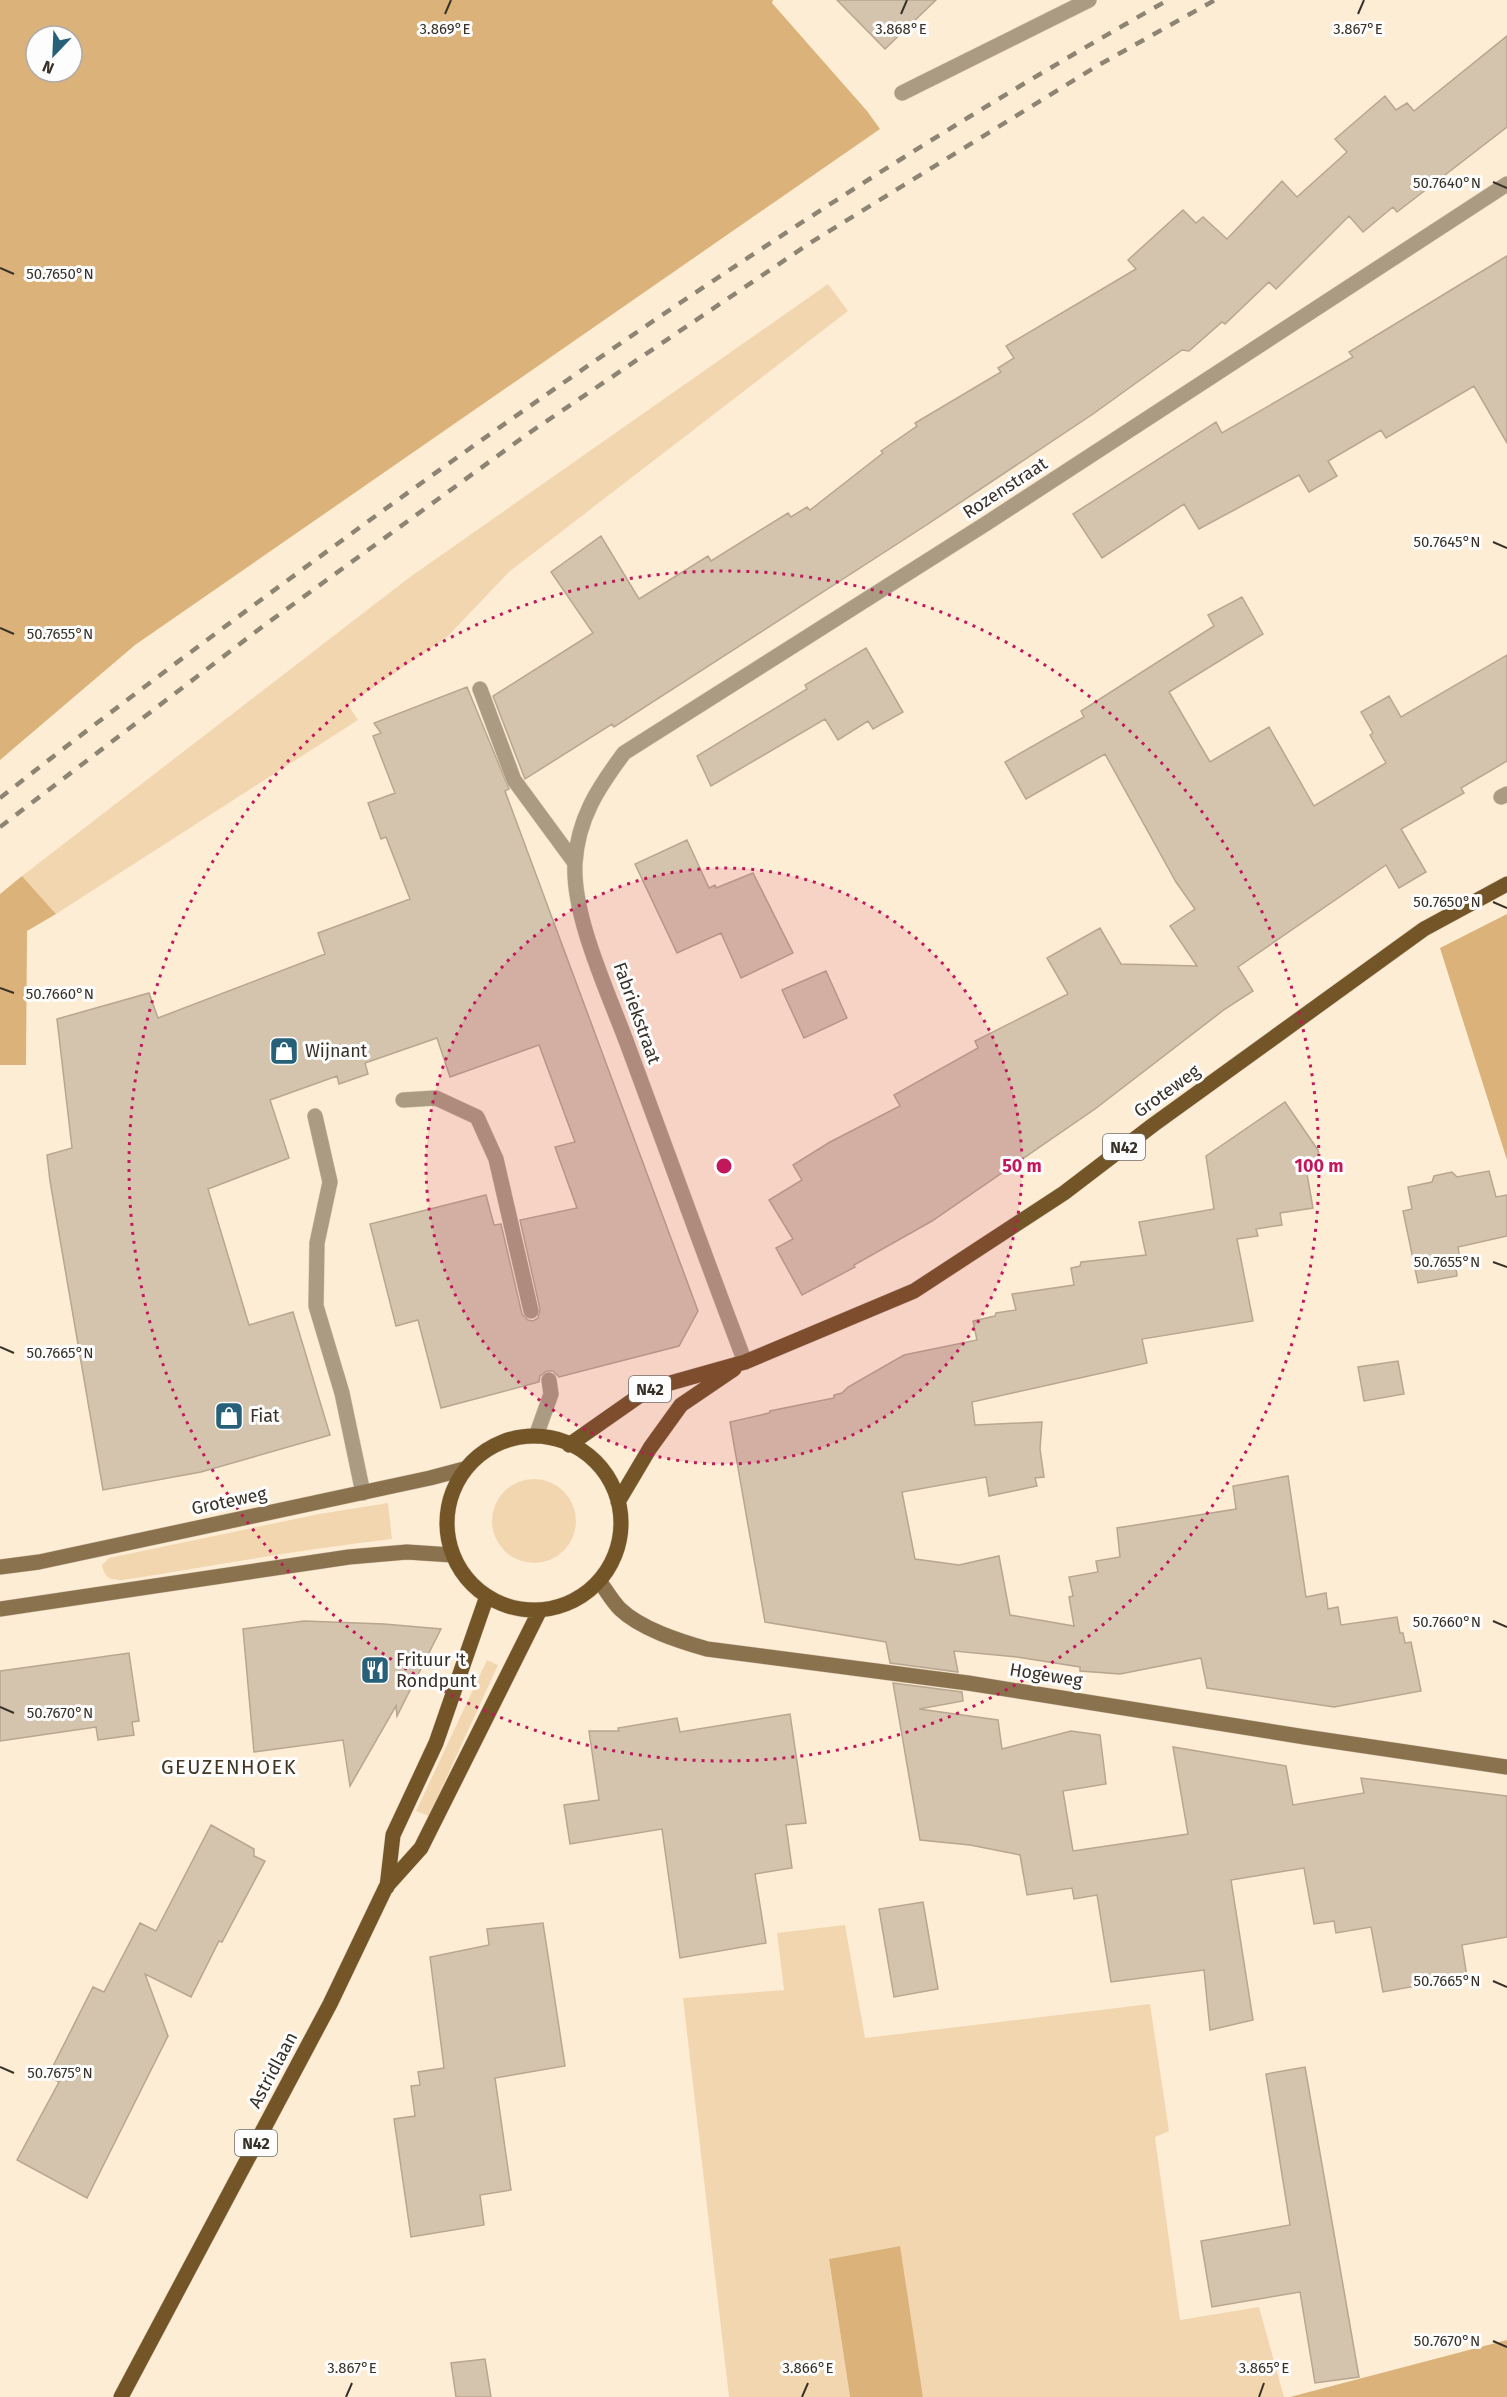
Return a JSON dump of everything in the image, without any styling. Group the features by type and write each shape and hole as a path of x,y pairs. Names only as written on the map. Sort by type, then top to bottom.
{"main road":[{"name":"Groteweg","path":"569,1445 649,1389 745,1362 851,1319 923,1284 1064,1193 1424,929 1507,884"},
{"name":"Groteweg","path":"618,1502 650,1448 681,1405 745,1362"},
{"name":"Groteweg","path":"536,1436 569,1445 593,1459 608,1477 618,1502 622,1532 617,1557 600,1582 576,1598 540,1610 513,1608 487,1596 466,1578 452,1555 446,1529 449,1498 464,1469 489,1448 516,1437 536,1436"},
{"name":"Groteweg","path":"0,1566 39,1562 363,1493 464,1469"},
{"path":"0,1609 349,1557 407,1552 452,1555"},
{"name":"Hogeweg","path":"600,1582 619,1608 628,1615 673,1639 707,1649 968,1683 1507,1767"},
{"name":"Astridlaan","path":"387,1887 393,1835 436,1743 487,1596"},
{"name":"Astridlaan","path":"121,2397 330,2004 387,1887 421,1848 540,1610"}],"street":[{"path":"902,93 1089,0"},
{"name":"Rozenstraat","path":"575,863 580,826 598,789 624,753 987,523 1507,184"},
{"path":"480,689 514,780 575,863"},
{"name":"Fabriekstraat","path":"575,863 576,897 580,912 745,1362"},
{"path":"404,1100 436,1098 477,1117 496,1159 531,1311"},
{"path":"315,1116 330,1182 317,1243 316,1306 342,1393 363,1493"},
{"path":"536,1436 551,1394 549,1380"}],"shaded area":[{"path":"0,0 773,0 772,3 867,111 880,129 135,645 0,760"},
{"path":"828,284 848,311 509,572 447,637 348,705 358,720 56,914 22,876 410,577"},
{"path":"22,876 56,914 27,931 26,1065 0,1065 0,894"},
{"path":"1507,914 1507,1160 1440,948"},
{"path":"534,1479 550,1482 564,1491 573,1505 576,1521 573,1537 564,1551 550,1560 534,1563 518,1560 504,1551 495,1537 492,1521 495,1505 504,1491 518,1482"},
{"path":"388,1503 392,1539 123,1580 109,1578 102,1565 109,1558 319,1514"},
{"path":"487,1660 498,1665 429,1816 416,1811"},
{"path":"845,1925 865,2038 1150,2004 1169,2131 1155,2137 1180,2320 1259,2307 1284,2397 923,2397 899,2246 829,2259 850,2397 729,2397 683,1998 784,1990 777,1933"},
{"path":"900,2246 923,2397 850,2397 829,2259"},
{"path":"1507,2340 1507,2397 1290,2397"}],"building":[{"path":"837,0 936,0 885,49"},
{"path":"1507,36 1507,127 1397,212 1393,207 1363,232 1349,216 1276,289 1269,282 1225,324 1222,322 1189,351 1182,350 1093,414 928,524 614,727 612,724 525,779 493,696 593,633 551,572 601,536 639,599 708,556 711,561 788,513 791,517 807,507 810,510 883,453 881,451 917,426 915,423 1001,372 998,368 1014,358 1006,346 1136,269 1128,260 1183,210 1196,223 1203,217 1227,239 1282,181 1297,197 1347,152 1335,139 1385,96 1396,110 1407,103 1414,111"},
{"path":"1507,256 1507,443 1474,386 1386,438 1381,430 1328,461 1337,476 1309,492 1299,475 1199,529 1184,504 1102,558 1073,514 1216,422 1222,433 1353,357 1349,352"},
{"path":"1242,597 1263,634 1169,692 1210,762 1269,727 1314,806 1386,763 1370,735 1373,733 1361,712 1389,696 1401,717 1507,655 1507,761 1461,788 1464,793 1401,829 1426,872 1399,888 1386,865 1238,967 1253,991 1225,1009 1095,1109 932,1221 854,1265 855,1267 802,1295 776,1248 793,1239 769,1200 802,1180 793,1165 830,1142 900,1106 894,1095 978,1048 975,1041 1068,994 1047,958 1100,928 1121,964 1197,966 1170,926 1195,909 1176,882 1105,754 1026,799 1005,762 1084,717 1081,711 1214,626 1208,615"},
{"path":"866,648 903,712 873,729 868,721 838,740 825,719 711,786 697,756 807,689 805,685"},
{"path":"467,687 509,789 505,791 698,1311 679,1346 559,1377 553,1371 547,1371 540,1376 539,1382 441,1408 418,1320 396,1326 370,1224 486,1195 494,1225 501,1224 522,1314 528,1320 533,1321 538,1318 540,1309 520,1220 577,1208 555,1147 575,1142 539,1045 450,1077 437,1038 365,1063 368,1074 339,1084 337,1076 270,1100 289,1158 208,1189 249,1325 293,1312 330,1435 201,1472 103,1490 47,1155 72,1148 57,1019 149,993 158,1018 325,954 318,933 410,899 386,837 381,839 368,803 395,793 373,736 381,733 374,723"},
{"path":"687,840 709,888 715,885 716,888 753,873 793,953 741,978 721,933 677,953 635,864"},
{"path":"826,971 847,1018 804,1038 782,990"},
{"path":"1285,1102 1318,1150 1321,1165 1307,1174 1313,1208 1280,1213 1282,1225 1256,1229 1258,1236 1237,1239 1253,1321 1142,1339 1147,1363 972,1402 975,1425 1042,1422 1040,1449 1044,1477 1035,1478 1037,1486 989,1496 986,1477 902,1492 915,1559 959,1565 999,1556 1010,1615 1074,1626 1069,1597 1073,1596 1069,1577 1098,1572 1096,1561 1120,1557 1117,1528 1236,1509 1233,1486 1288,1476 1306,1597 1326,1593 1328,1609 1338,1607 1341,1625 1397,1617 1400,1633 1403,1633 1405,1643 1411,1642 1421,1691 1334,1707 1207,1688 1201,1658 1120,1674 1080,1671 1080,1667 1017,1657 954,1651 958,1672 890,1663 886,1642 765,1622 730,1422 834,1398 834,1395 842,1393 848,1387 904,1355 977,1340 973,1321 995,1316 996,1313 1016,1310 1012,1294 1074,1285 1071,1268 1080,1266 1081,1262 1146,1255 1139,1222 1214,1209 1206,1156"},
{"path":"1489,1171 1496,1197 1507,1195 1507,1236 1458,1247 1460,1259 1455,1260 1457,1276 1418,1283 1403,1211 1412,1209 1408,1187 1432,1182 1434,1176 1452,1172 1457,1177"},
{"path":"1398,1361 1404,1394 1364,1401 1358,1367"},
{"path":"304,1621 441,1629 397,1716 396,1706 350,1786 343,1740 254,1752 243,1629"},
{"path":"129,1653 139,1721 132,1722 134,1735 98,1740 96,1727 0,1741 0,1671"},
{"path":"893,1683 962,1692 963,1701 919,1709 998,1720 1002,1749 1071,1731 1100,1735 1106,1784 1063,1791 1073,1851 1188,1834 1173,1747 1286,1766 1293,1805 1364,1793 1361,1778 1507,1796 1507,1937 1462,1945 1467,1977 1383,1992 1371,1927 1336,1933 1334,1921 1314,1924 1304,1868 1231,1880 1253,2020 1210,2030 1204,1970 1111,1982 1097,1895 1074,1899 1072,1888 1027,1895 1020,1855 970,1845 920,1840"},
{"path":"790,1714 806,1823 786,1825 792,1868 755,1874 766,1943 680,1958 662,1829 570,1844 564,1805 599,1800 589,1731 619,1731 618,1728 677,1718 680,1732"},
{"path":"211,1825 254,1849 254,1856 265,1861 222,1942 219,1941 191,1997 145,1974 168,2036 87,2198 17,2160 59,2082 48,2076 93,1987 104,1992 140,1923 156,1931"},
{"path":"923,1902 938,1989 894,1997 879,1909"},
{"path":"543,1923 565,2066 495,2078 511,2190 480,2195 484,2225 411,2237 394,2119 415,2116 411,2086 420,2085 418,2072 444,2068 430,1957 489,1945 487,1929"},
{"path":"1305,2067 1359,2377 1315,2383 1300,2292 1212,2307 1201,2241 1290,2225 1266,2074"},
{"path":"485,2359 491,2397 456,2397 451,2363"}],"railway":[{"path":"0,798 91,727 370,520 662,315 963,121 1168,0"},
{"path":"0,827 262,627 529,433 810,243 1097,66 1215,0"}],"place":[{"name":"Wijnant","path":"284,1051"},
{"name":"Fiat","path":"229,1416"},
{"name":"Frituur 't Rondpunt","path":"375,1670"}],"district":[{"name":"GEUZENHOEK","path":"229,1767"}]}
